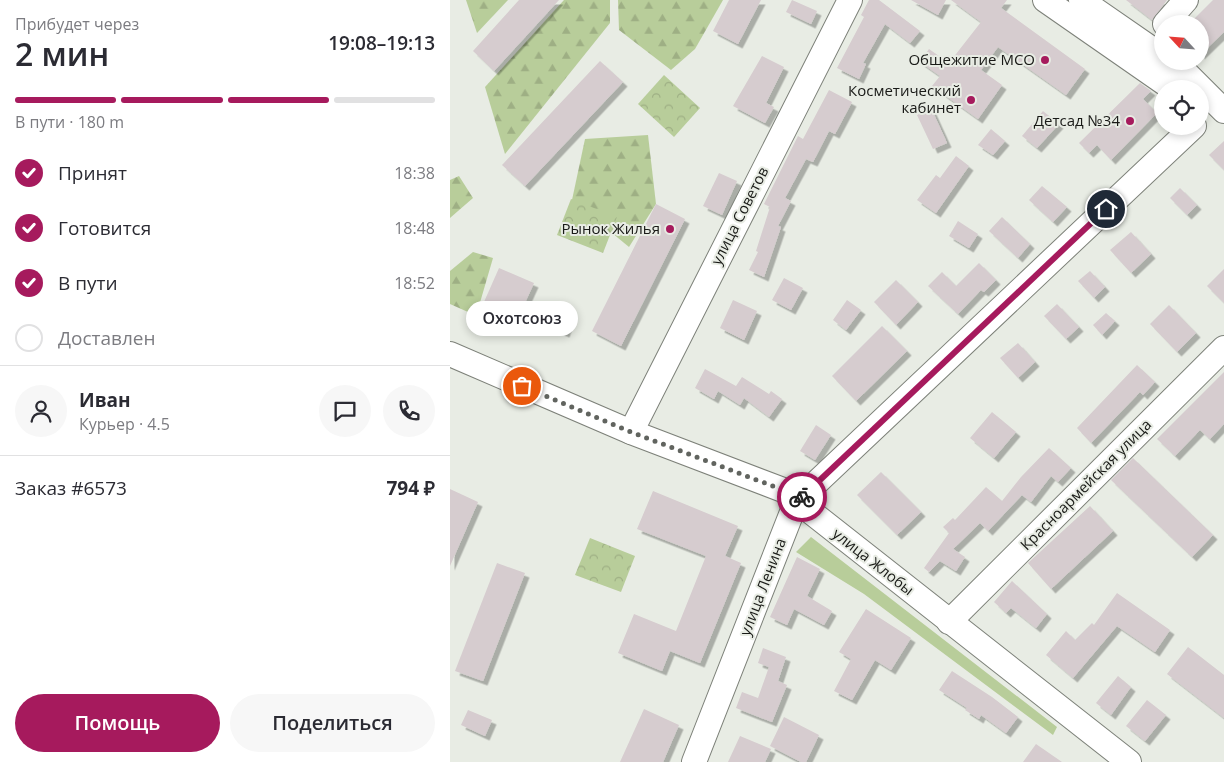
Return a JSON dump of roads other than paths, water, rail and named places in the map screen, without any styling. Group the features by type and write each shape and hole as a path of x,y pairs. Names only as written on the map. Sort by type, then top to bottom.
{"street":[{"name":"улица Советов","path":"631,432 850,0"},
{"path":"1045,0 1160,80"},
{"path":"1081,0 1154,50"},
{"path":"1173,15 1186,0"},
{"path":"1182,70 1213,106"},
{"name":"улица Ленина","path":"694,762 796,502 1184,135"},
{"name":"Красноармейская улица","path":"949,622 1224,348"},
{"name":"улица Жлобы","path":"450,354 631,432 783,490 1129,762"}],"place":[{"name":"Общежитие МСО","path":"1045,60"},
{"name":"Косметический кабинет","path":"971,100"},
{"name":"Детсад №34","path":"1130,121"},
{"name":"Рынок Жилья","path":"670,229"},
{"name":"Охотсоюз","path":"522,386"}]}
